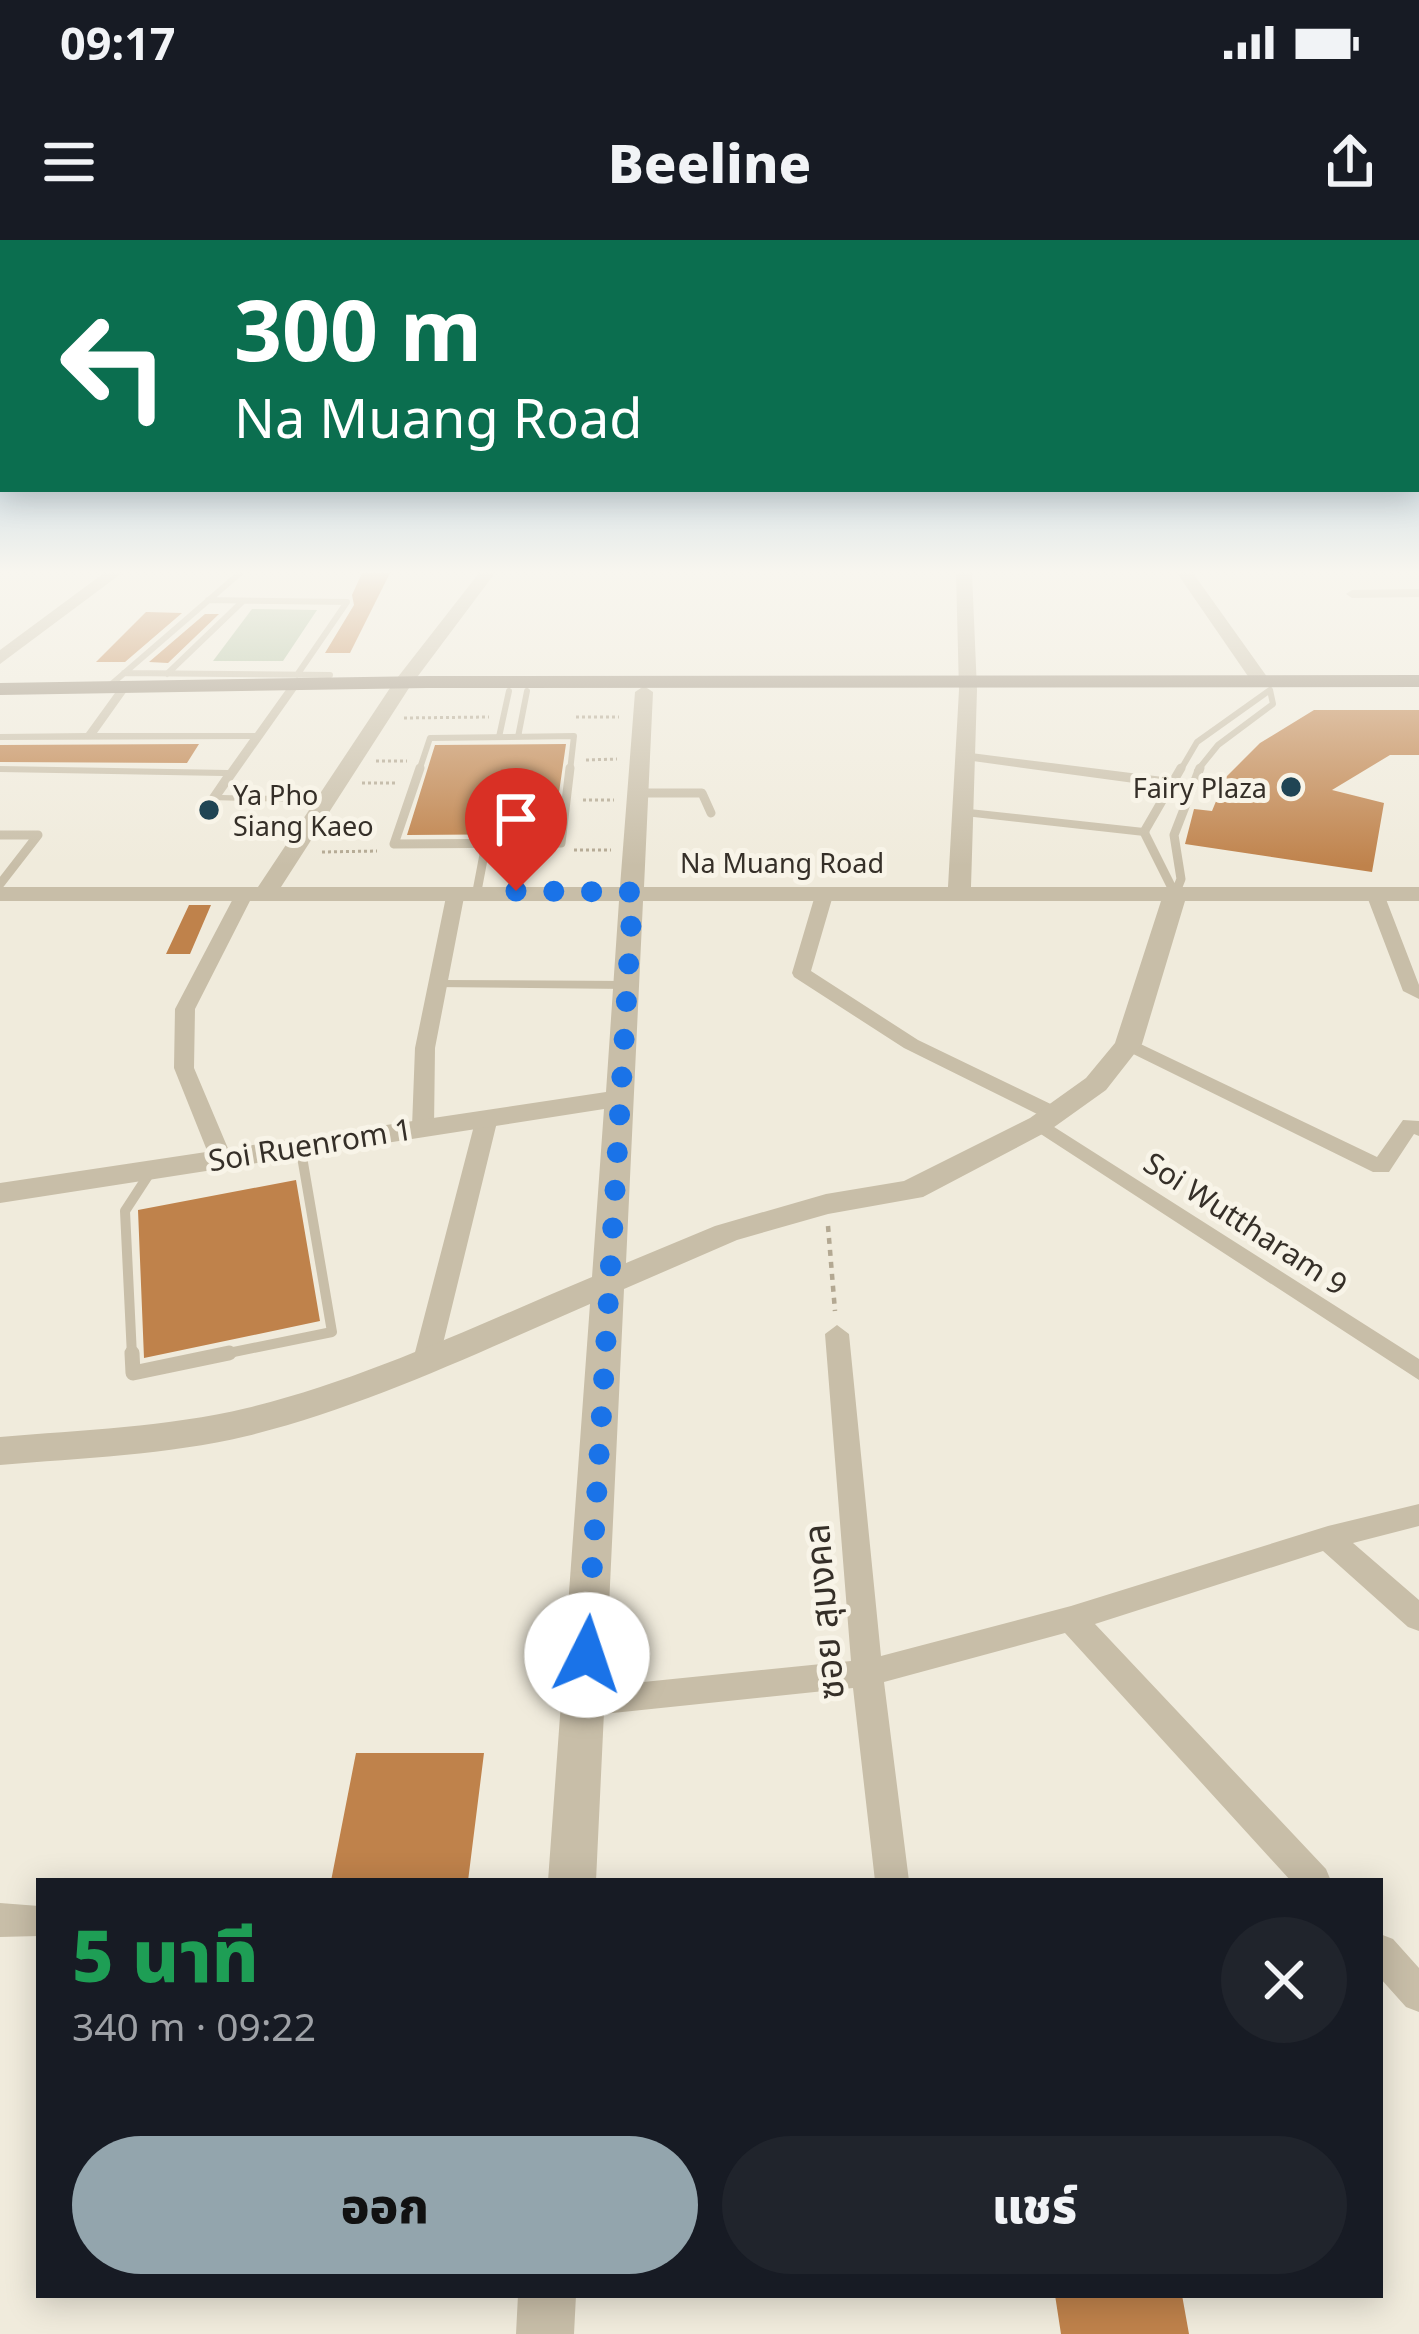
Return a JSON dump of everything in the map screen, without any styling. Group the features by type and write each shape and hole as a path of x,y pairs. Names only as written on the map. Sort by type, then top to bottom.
{"main road":[{"path":"0,688 160,680 296,680 644,697 968,686 1419,685"},
{"path":"401,686 427,682 644,697"}],"street":[{"path":"220,1158 184,1068 185,1009 255,893 292,853 413,671"},
{"path":"958,893 967,671"},
{"path":"1255,671 1266,686"},
{"path":"296,680 214,798 332,792"},
{"path":"89,737 118,683"},
{"path":"572,1878 644,697"},
{"path":"0,737 258,736"},
{"path":"962,756 1171,782"},
{"path":"0,769 231,773"},
{"path":"960,812 1144,832"},
{"path":"423,1126 425,1048 466,892"},
{"name":"Soi Wuttharam 9","path":"825,892 801,973 911,1044 1047,1119 1419,1371"},
{"path":"0,1451 130,1440 243,1423 350,1393 726,1233 826,1204 912,1190 1047,1119 1096,1084 1128,1044 1175,893"},
{"name":"Na Muang Road","path":"0,894 1419,894"},
{"path":"1375,894 1412,991 1419,993"},
{"path":"440,984 627,985"},
{"path":"1128,1044 1382,1167 1410,1125 1419,1129"},
{"name":"Soi Ruenrom 1","path":"0,1193 621,1098"},
{"path":"426,1360 487,1118"},
{"name":"ซอย สุมงคล","path":"837,1334 867,1673 892,1878"},
{"path":"584,1702 867,1673 1071,1619 1328,1538 1419,1515"},
{"path":"1328,1538 1419,1618"},
{"path":"1071,1619 1311,1878"},
{"path":"1383,1955 1419,1994"},
{"path":"544,2334 547,2298"}],"lane":[{"path":"118,683 131,671"},
{"path":"160,680 170,671"},
{"path":"296,680 302,671"},
{"path":"296,680 330,675"},
{"path":"1266,686 1273,704 1218,745 1196,773 1174,835 1181,879 1175,893 1145,842 1144,832 1197,742 1266,686"},
{"path":"499,737 503,717 518,691"},
{"path":"518,691 522,718 518,737"},
{"path":"574,736 561,843 394,844 430,738 499,737 574,736"},
{"path":"638,796 703,793 704,806 711,813"},
{"path":"0,835 38,835 0,884"},
{"path":"466,892 486,844"},
{"path":"153,1168 125,1211 133,1373 332,1332 300,1145"}],"path":[{"path":"522,718 644,697"},
{"path":"381,718 503,717"},
{"path":"572,760 640,759"},
{"path":"352,761 423,760"},
{"path":"332,792 416,783"},
{"path":"566,801 638,796"},
{"path":"561,843 560,850 634,850"},
{"path":"292,853 392,851 394,844"},
{"path":"826,1204 837,1334"}],"building":[{"name":"Fairy Plaza","path":"1314,710 1419,710 1419,755 1390,755 1332,790 1384,803 1372,872 1185,844 1194,809 1212,811 1226,777 1260,743"},
{"path":"199,744 187,763 0,762 0,745"},
{"path":"566,744 553,834 407,835 435,745"},
{"path":"189,905 211,905 190,954 166,954"},
{"path":"296,1180 320,1321 144,1358 138,1210"},
{"path":"356,1753 484,1753 468,1878 332,1878"},
{"path":"1055,2298 1183,2298 1189,2334 1061,2334"}],"place":[{"name":"Fairy Plaza","path":"1291,787"},
{"name":"Ya Pho Siang Kaeo","path":"209,810"}],"route":[{"path":"516,891 633,892 587,1655"}]}
